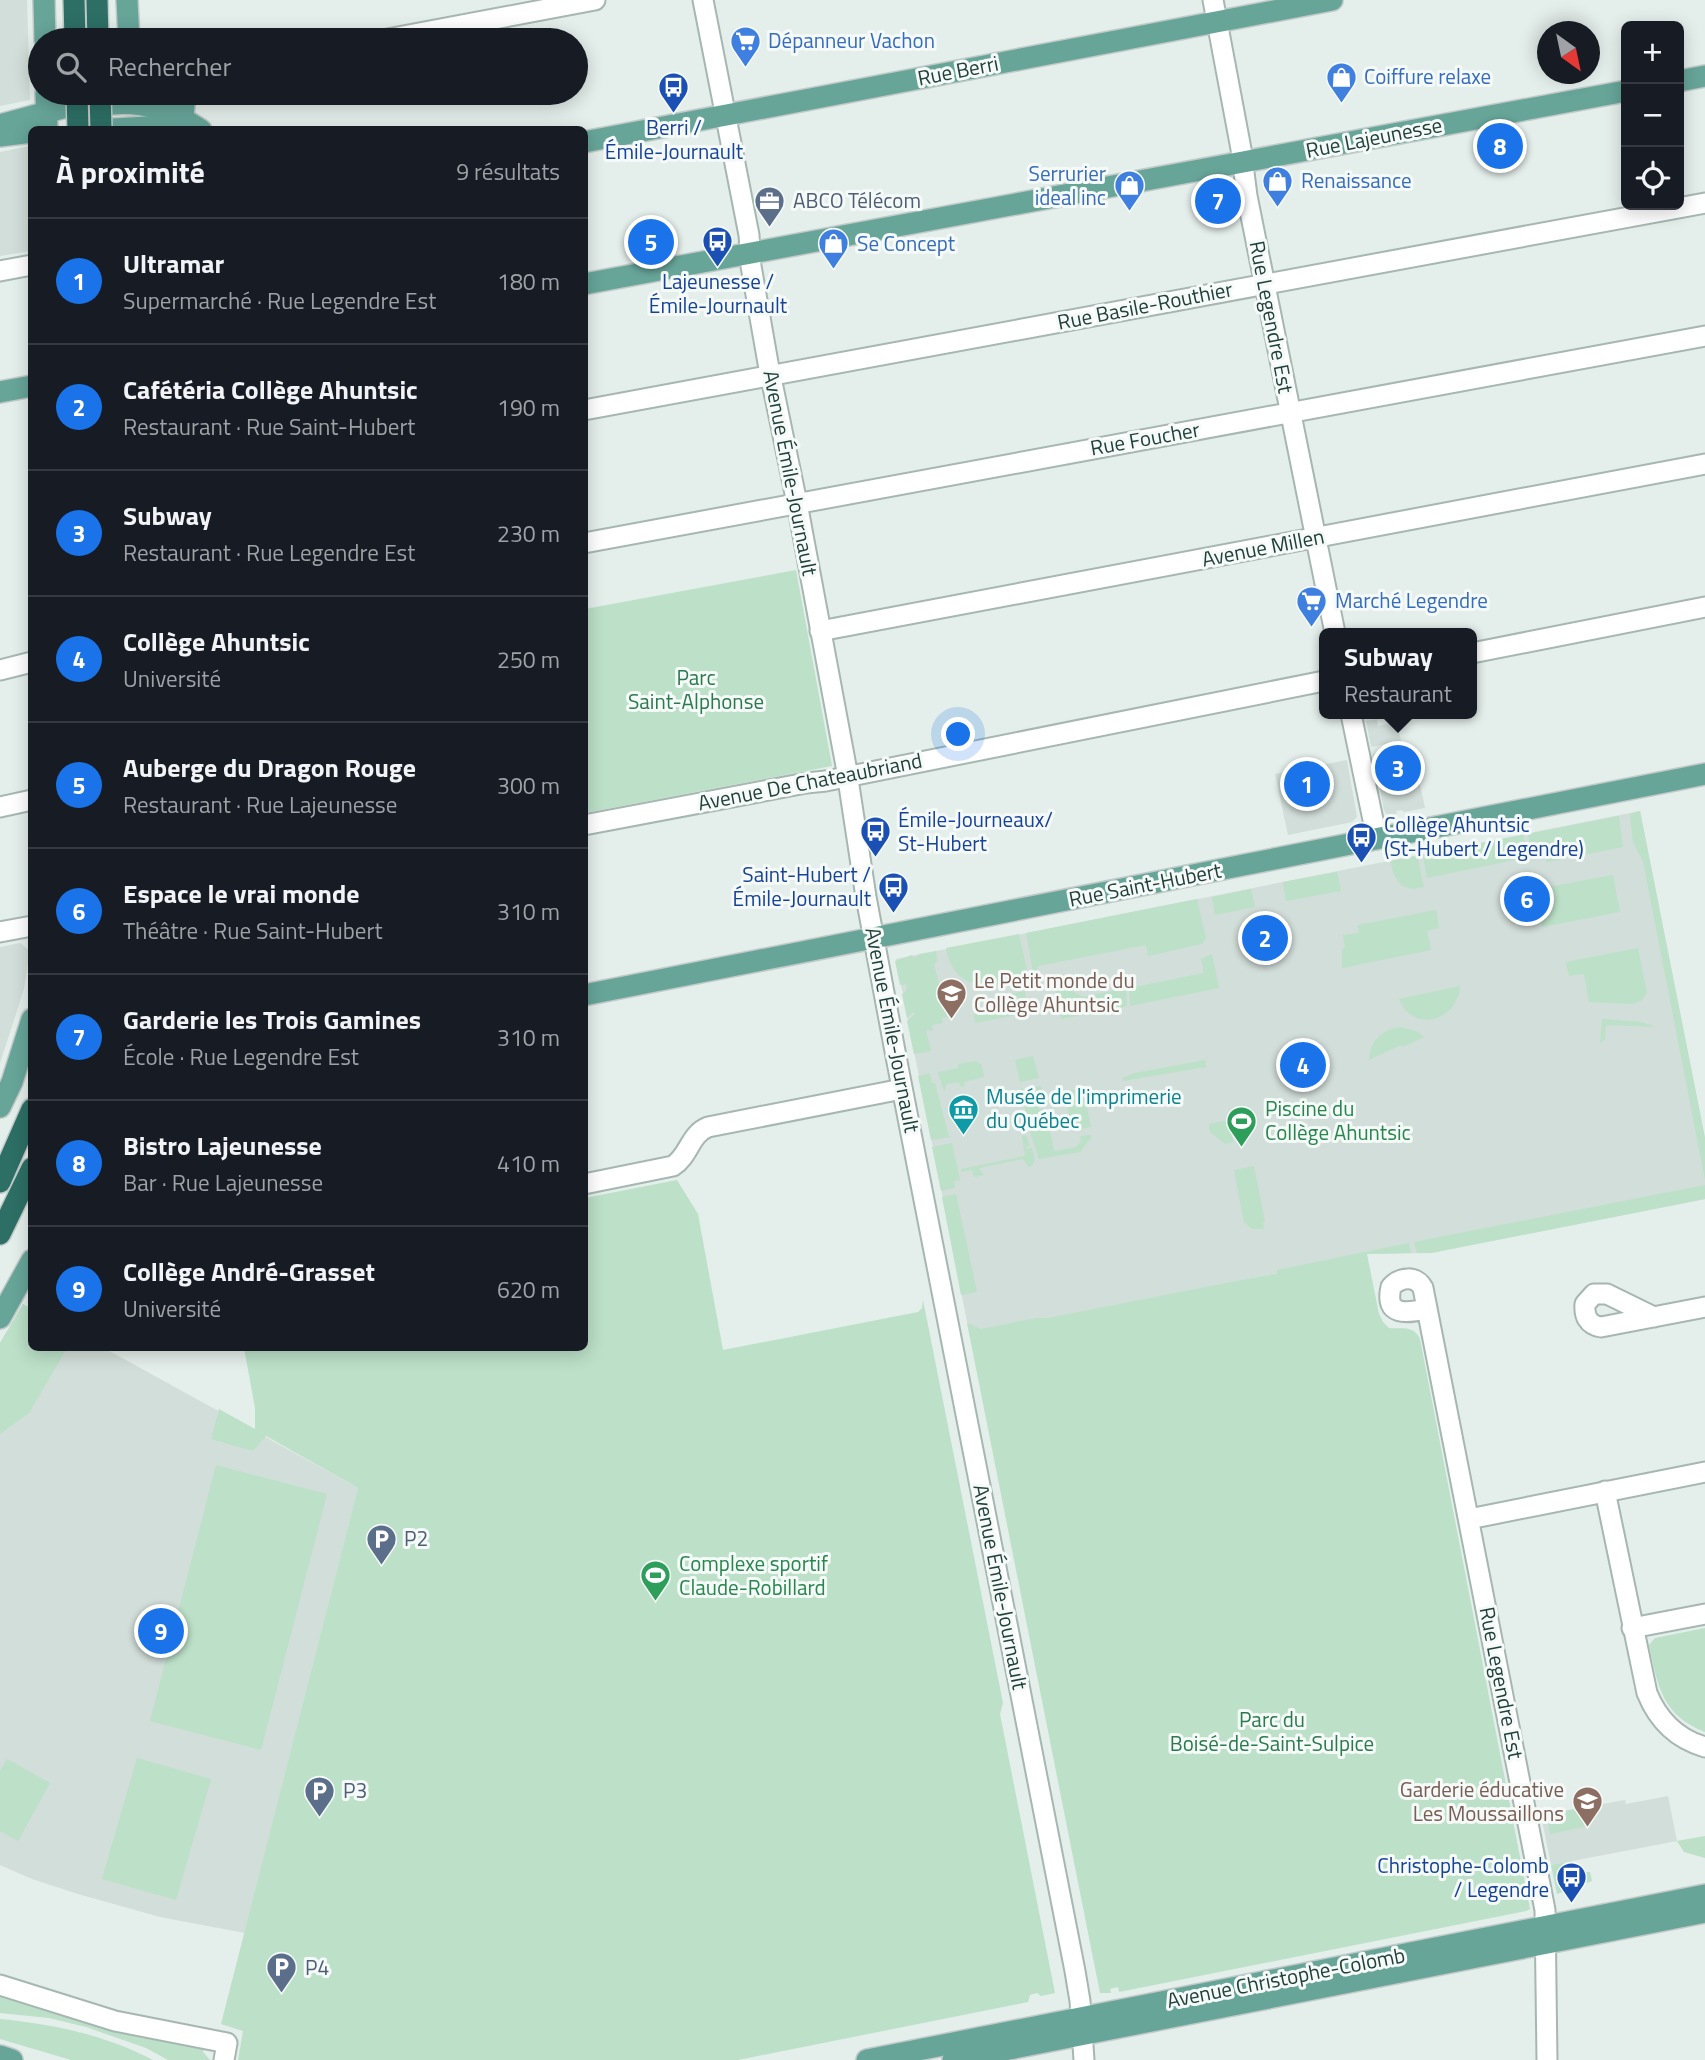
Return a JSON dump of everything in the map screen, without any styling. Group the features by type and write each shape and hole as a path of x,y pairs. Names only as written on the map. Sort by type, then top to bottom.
{"highway":[{"path":"74,0 75,28"},
{"path":"97,0 98,28"},
{"path":"103,126 114,105"},
{"path":"56,107 74,126"},
{"path":"0,1182 11,1106"},
{"path":"0,1234 28,1176"},
{"path":"0,1253 16,1202"}],"main road":[{"path":"44,0 45,28"},
{"path":"127,0 128,28"},
{"name":"Rue Berri","path":"588,141 1332,0"},
{"path":"1684,80 1705,76"},
{"name":"Rue Lajeunesse","path":"588,283 1621,92"},
{"path":"120,105 124,126"},
{"path":"147,105 159,108 174,124"},
{"path":"174,124 181,105"},
{"path":"0,125 56,107"},
{"path":"156,126 174,124"},
{"path":"0,136 28,132"},
{"path":"0,392 28,387"},
{"name":"Rue Saint-Hubert","path":"588,994 1705,774"},
{"path":"11,1106 12,1082 28,1032"},
{"path":"0,1318 28,1267"},
{"name":"Avenue Christophe-Colomb","path":"1546,1935 1705,1895"},
{"name":"Avenue Christophe-Colomb","path":"867,2060 1082,2026 1546,1935 1705,1912"},
{"name":"Avenue Christophe-Colomb","path":"953,2060 1082,2026"},
{"path":"0,2056 12,2060"}],"street":[{"path":"434,28 529,6 595,0"},
{"name":"Avenue Émile-Journault","path":"703,0 749,235 771,374 848,777 902,1089 1067,1930 1082,2026 1084,2060"},
{"name":"Rue Legendre Est","path":"1213,0 1247,196 1334,628"},
{"name":"Rue Basile-Routhier","path":"588,409 1705,203"},
{"path":"0,271 28,266"},
{"name":"Rue Foucher","path":"588,542 1705,336"},
{"name":"Avenue Millen","path":"820,631 1705,464"},
{"path":"1477,652 1705,607"},
{"path":"0,670 28,663"},
{"name":"Avenue De Chateaubriand","path":"588,824 848,777 1319,682"},
{"path":"1352,719 1377,839"},
{"path":"0,807 28,801"},
{"path":"0,932 28,927"},
{"path":"588,1183 673,1166 681,1159 697,1134 708,1127 902,1089"},
{"path":"1654,1317 1705,1307"},
{"name":"Rue Legendre Est","path":"1427,1309 1543,1896 1547,2060"},
{"path":"1469,1519 1705,1472"},
{"path":"1605,1491 1645,1688 1653,1707 1665,1723 1678,1734 1705,1746"},
{"path":"1632,1628 1705,1614"},
{"path":"0,1985 115,2021 225,2051"}],"shaded area":[{"path":"0,0 27,0 28,100 0,106"},
{"path":"28,146 28,251 0,256 0,152"},
{"path":"1377,719 1378,726 1397,722 1401,741 1371,747 1366,721"},
{"path":"1412,747 1425,808 1396,811 1397,814 1387,815 1373,754"},
{"path":"1347,760 1357,817 1352,822 1288,835 1275,774"},
{"path":"1640,811 1705,1138 1705,1199 1431,1253 1367,1254 970,1337 896,959"},
{"path":"20,943 28,949 28,964 24,989 0,1063 0,947"},
{"path":"23,1304 28,1307 28,1351 109,1351 358,1488 245,1933 160,1917 78,1894 0,1865 0,1343"},
{"path":"1668,1796 1677,1841 1551,1865 1541,1815 1625,1800 1626,1804"}],"green space":[{"name":"Parc Saint-Alphonse","path":"796,570 832,766 588,812 588,608"},
{"path":"1640,811 1705,1138 1705,1180 1643,861 1633,842 1630,814"},
{"path":"1619,816 1623,847 1547,862 1543,855 1532,857 1528,834"},
{"path":"1523,835 1528,857 1427,878 1423,854"},
{"path":"1417,856 1424,887 1413,889 1402,886 1394,875 1390,861"},
{"path":"1337,872 1341,891 1286,901 1283,882"},
{"path":"1613,875 1620,912 1542,927 1539,911 1549,904 1540,903 1538,889"},
{"path":"1251,889 1255,907 1215,915 1212,897"},
{"path":"1197,899 1206,938 1202,944 1148,956 1146,945 1038,966 1034,978 1026,933"},
{"path":"1436,910 1439,928 1427,931 1431,950 1342,968 1342,949 1345,948 1343,935 1359,933 1358,925"},
{"path":"1019,934 1029,979 990,985 967,981 951,963 946,948"},
{"path":"1638,948 1647,993 1642,1000 1633,1004 1589,1002 1584,974 1569,976 1566,962"},
{"path":"936,951 937,961 934,964 947,1017 942,1018 943,1023 932,1025 933,1031 926,1030 931,1051 914,1054 907,1021 915,1014 913,1012 907,1018 902,994 906,992 907,984 900,985 895,961"},
{"path":"1212,954 1219,988 1130,1006 1129,988 1204,973 1201,959"},
{"path":"1055,986 1083,997 1126,988 1127,1006 1061,1019 1055,990 1060,989"},
{"path":"1460,986 1452,1008 1434,1019 1414,1017 1399,999"},
{"path":"1025,991 1027,1013 975,1023 974,1014 1012,1007 1010,994"},
{"path":"1602,1019 1642,1022 1655,1027 1606,1025 1605,1039 1600,1043"},
{"path":"1400,1027 1416,1031 1424,1037 1369,1060 1374,1042 1387,1031"},
{"path":"1033,1056 1039,1078 1020,1082 1015,1060"},
{"path":"1205,1060 1206,1067 1123,1081 1122,1078 1135,1073"},
{"path":"976,1061 982,1065 984,1077 964,1082 964,1087 961,1087 959,1082 947,1084 944,1092 938,1072 958,1068 958,1064"},
{"path":"930,1073 949,1137 931,1140 918,1076"},
{"path":"1041,1086 1044,1102 1038,1103 1039,1110 1046,1109 1054,1151 1076,1147 1081,1141 1080,1136 1091,1135 1080,1152 1039,1159 1021,1089"},
{"path":"1064,1090 1083,1090 1091,1127 1072,1131"},
{"path":"1228,1120 1233,1142 1225,1144 1210,1132 1209,1124"},
{"path":"1026,1135 1030,1146 1027,1146 1027,1149 1032,1148 1035,1160 1032,1166 1029,1167 1023,1159 979,1168 984,1175 974,1177 972,1170 961,1172 961,1169 1025,1156 1022,1136"},
{"path":"952,1143 960,1180 954,1181 955,1188 941,1191 932,1147"},
{"path":"1254,1166 1265,1221 1264,1229 1252,1229 1244,1222 1234,1170"},
{"name":"Complexe sportif Claude-Robillard","path":"677,1180 698,1214 723,1350 918,1312 922,1308 923,1300 1003,1703 1000,1714 1055,1993 1041,1996 1037,1993 1030,1995 1028,2002 738,2060 238,2060 243,2031 221,2024 358,1488 266,1436 254,1450 211,1439 219,1409 255,1429 255,1408 245,1351 588,1351 588,1197"},
{"path":"1705,1185 1705,1199 1431,1253 1417,1253 1414,1242"},
{"path":"956,1194 977,1292 961,1295 942,1197"},
{"name":"Parc du Boisé-de-Saint-Sulpice","path":"1409,1243 1411,1253 1367,1254 1383,1322 1389,1328 1411,1330 1420,1339 1530,1909 1119,1992 1118,1987 1110,1989 1111,1993 1100,1993 967,1323 981,1329 1048,1318 1277,1273 1277,1270"},
{"path":"23,1304 28,1307 28,1351 65,1351 29,1413 0,1434 0,1343"},
{"path":"216,1465 327,1494 261,1750 150,1721"},
{"path":"1705,1628 1705,1732 1679,1717 1664,1698 1649,1645 1655,1638"},
{"path":"137,1758 211,1779 176,1900 102,1879"},
{"path":"7,1759 50,1783 18,1841 0,1831 0,1771"},
{"path":"1581,1808 1584,1827 1550,1834 1546,1814"},
{"path":"1705,1836 1705,1858 1684,1852 1677,1841"},
{"path":"1572,1861 1575,1872 1590,1872 1592,1881 1557,1894 1551,1865"},
{"path":"0,1995 102,2027 204,2049 203,2052 210,2060 168,2060 146,2048 86,2027 49,2018 0,2013"},
{"path":"0,2019 40,2024 97,2037 153,2060 71,2060 0,2039"}],"place":[{"name":"Dépanneur Vachon","path":"745,68"},
{"name":"Coiffure relaxe","path":"1341,104"},
{"name":"Berri / Émile-Journault","path":"674,115"},
{"name":"Bistro Lajeunesse","path":"1500,146"},
{"name":"Garderie les Trois Gamines","path":"1218,201"},
{"name":"Renaissance","path":"1278,208"},
{"name":"Serrurier ideal inc","path":"1129,213"},
{"name":"ABCO Télécom","path":"770,228"},
{"name":"Auberge du Dragon Rouge","path":"651,242"},
{"name":"Lajeunesse / Émile-Journault","path":"718,269"},
{"name":"Se Concept","path":"834,271"},
{"name":"Marché Legendre","path":"1312,628"},
{"name":"Subway","path":"1398,768"},
{"name":"Ultramar","path":"1307,784"},
{"name":"Émile-Journeaux/ St-Hubert","path":"875,859"},
{"name":"Collège Ahuntsic (St-Hubert / Legendre)","path":"1361,864"},
{"name":"Espace le vrai monde","path":"1527,899"},
{"name":"Saint-Hubert / Émile-Journault","path":"894,914"},
{"name":"Cafétéria Collège Ahuntsic","path":"1265,938"},
{"name":"Le Petit monde du Collège Ahuntsic","path":"951,1020"},
{"name":"Collège Ahuntsic","path":"1303,1065"},
{"name":"Musée de l'imprimerie du Québec","path":"963,1136"},
{"name":"Piscine du Collège Ahuntsic","path":"1242,1148"},
{"name":"P2","path":"381,1566"},
{"name":"Complexe sportif Claude-Robillard","path":"656,1603"},
{"name":"Collège André-Grasset","path":"161,1631"},
{"name":"P3","path":"320,1818"},
{"name":"Garderie éducative Les Moussaillons","path":"1587,1829"},
{"name":"Christophe-Colomb / Legendre","path":"1572,1905"},
{"name":"P4","path":"282,1995"}]}
